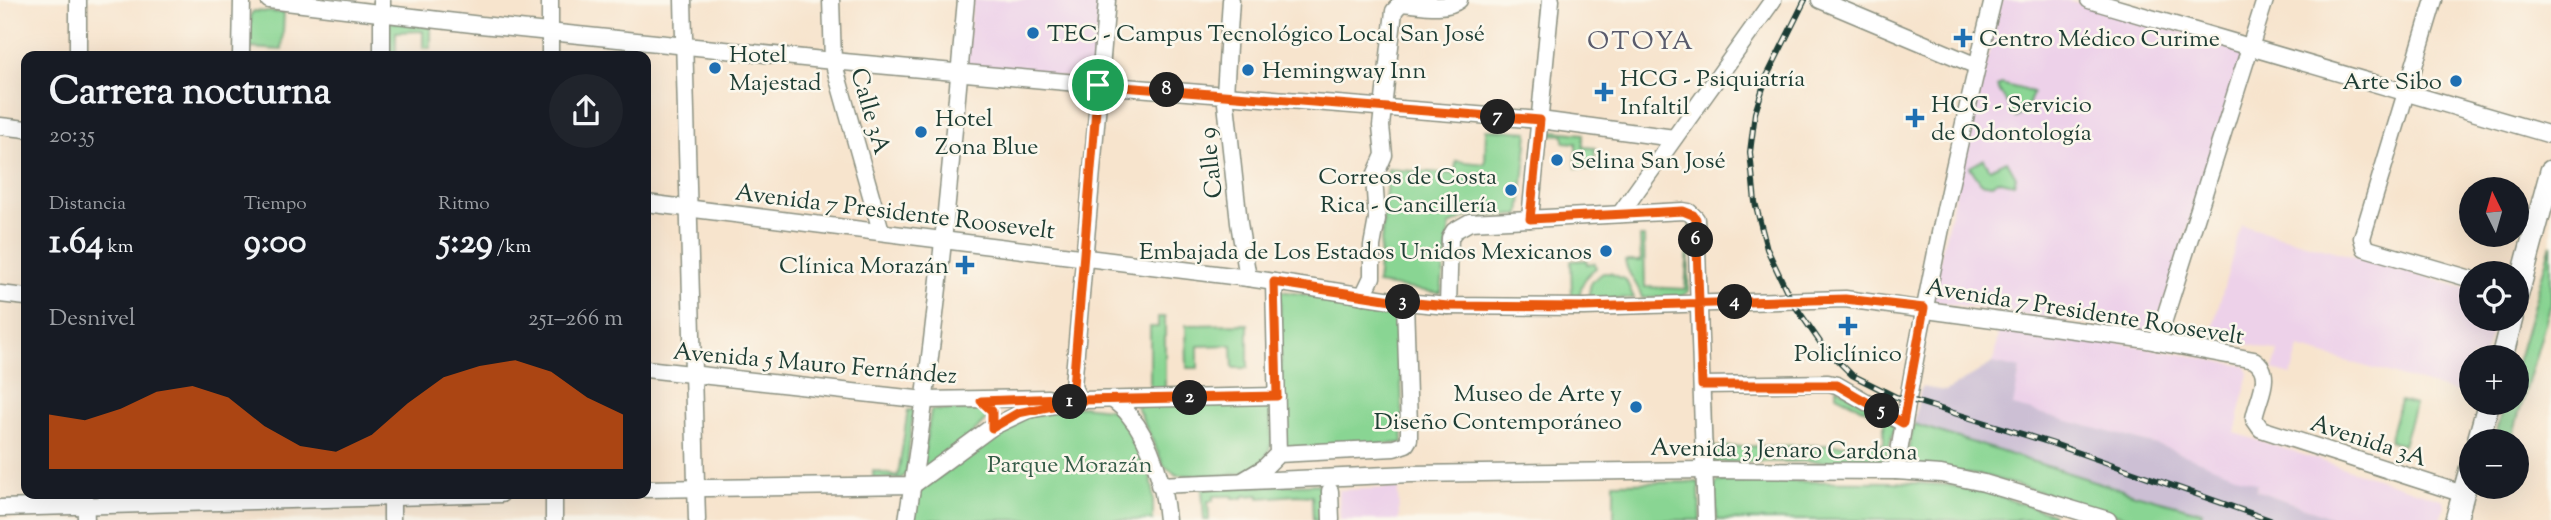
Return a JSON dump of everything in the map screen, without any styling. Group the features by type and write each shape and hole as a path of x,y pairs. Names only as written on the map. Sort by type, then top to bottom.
{"main road":[{"path":"2526,261 2551,172"},
{"path":"2456,520 2462,499"}],"street":[{"path":"78,0 78,51"},
{"path":"241,51 242,0"},
{"path":"269,0 381,6 550,33 833,61 1540,120 1674,138"},
{"path":"550,0 550,51"},
{"path":"683,0 697,520"},
{"name":"Calle 3A","path":"831,0 833,61 881,231"},
{"path":"907,520 945,240 966,0"},
{"path":"651,489 913,485 992,428 1018,413 1078,396 1083,257 1107,0"},
{"name":"Calle 9","path":"1231,0 1225,94 1239,223 1248,278"},
{"path":"1530,219 1551,0"},
{"path":"1620,214 1773,0"},
{"path":"1820,0 1977,66"},
{"path":"1896,471 1924,308 1993,0"},
{"path":"2157,342 2265,0"},
{"path":"2434,0 2364,228 2363,243 2365,248 2459,275"},
{"path":"2094,1 2551,135"},
{"path":"1363,296 1372,277 1372,246 1377,219 1374,178 1384,155 1381,126 1394,11 1401,3 1456,2"},
{"path":"381,6 382,51"},
{"path":"0,126 21,128"},
{"name":"Avenida 7 Presidente Roosevelt","path":"651,204 1248,278 1448,306 1584,307 1845,299 1924,308 2157,342 2254,360 2262,366 2265,378 2254,419 2261,429"},
{"path":"1448,306 1450,238 1454,231 1466,224 1480,221 1683,211 1693,215 1696,219 1706,520"},
{"path":"1242,481 1264,468 1278,454 1274,282"},
{"path":"0,294 21,296"},
{"path":"1278,454 1328,459 1406,444 1409,428 1405,302"},
{"name":"Avenida 5 Mauro Fernández","path":"651,370 925,400 981,401 1078,396 1113,400 1277,396"},
{"path":"1702,385 1837,385 1903,423"},
{"path":"1113,400 1129,415 1155,465 1165,498 1167,520"},
{"name":"Avenida 5 Mauro Fernández","path":"981,401 992,411 992,428"},
{"name":"Avenida 3A","path":"2261,429 2459,493"},
{"name":"Avenida 3 Jenaro Cardona","path":"1159,485 1425,474 1705,470 1896,471 1941,474 1983,483 2063,513 2108,520"},
{"path":"1156,520 1155,501 1159,485"},
{"path":"1330,491 1331,520"},
{"path":"0,508 85,507 225,499"},
{"path":"392,499 392,520"},
{"path":"554,499 554,520"}],"shaded area":[{"name":"TEC - Campus Tecnológico Local San José","path":"973,0 1101,0 1092,80 965,67"},
{"path":"2001,0 2068,0 2245,50 2154,333 1930,301"},
{"path":"2241,225 2459,287 2459,331 2491,331 2487,345 2459,345 2459,393 2299,348 2291,375 2273,370 2278,352 2211,334"},
{"path":"1999,329 2095,338 2245,366 2249,373 2235,433 2444,500 2441,520 2339,520 2256,490 2258,485 2164,447 2012,406 2020,370 1993,363"},
{"path":"1993,363 2020,369 2013,406 2164,447 2258,484 2256,490 2339,520 2199,520 2201,512 2135,494 1914,424 1921,387 1946,391"},
{"path":"1398,488 1399,520 1340,520 1339,490"}],"green space":[{"path":"254,11 284,13 282,50 249,48 251,14"},
{"path":"386,21 431,27 431,48 423,48 423,31 396,32 396,51 388,51"},
{"path":"2001,84 2033,92 2027,109 2016,118 1997,87"},
{"path":"1486,129 1528,132 1520,215 1466,217 1450,225 1439,293 1377,284 1388,169 1455,174 1456,161 1485,164"},
{"path":"1544,130 1583,134 1583,147 1595,148 1594,169 1576,168 1576,143 1564,142 1564,135 1544,134"},
{"path":"1984,159 1990,169 2007,161 2016,177 2014,184 1997,180 1991,185 1981,183 1970,167"},
{"path":"1690,223 1688,292 1682,296 1642,298 1625,261 1641,261 1640,237 1644,237 1645,287 1685,289"},
{"path":"2551,244 2551,303 2529,379 2529,345 2522,345 2526,331 2529,331 2529,321"},
{"path":"1587,260 1587,264 1595,263 1596,268 1584,282 1579,299 1572,299 1571,261"},
{"path":"1603,273 1626,280 1634,298 1588,299 1591,282"},
{"path":"1280,291 1399,308 1403,443 1282,450"},
{"path":"1158,317 1165,317 1165,389 1150,389 1150,327 1158,327"},
{"path":"1248,324 1248,368 1233,368 1232,345 1198,346 1198,368 1187,368 1186,325"},
{"path":"1836,387 1896,422 1885,461 1708,462 1707,389 1712,391 1713,447 1884,444 1884,419 1836,395"},
{"path":"2400,401 2415,405 2403,445 2389,441"},
{"path":"1269,404 1271,443 1264,459 1243,472 1216,476 1177,475 1164,466 1136,405"},
{"name":"Parque Morazán","path":"1082,406 1109,409 1125,418 1149,471 1153,489 1153,520 914,520 917,493 1020,418"},
{"path":"908,410 913,410 906,474 900,479 873,478 873,471 898,476"},
{"path":"931,410 986,410 986,420 963,443 921,472"},
{"path":"2502,415 2519,415 2514,429 2497,429"},
{"path":"1914,424 2135,494 2202,512 2199,520 2135,520 1989,477 1905,464"},
{"path":"1718,481 1948,485 1992,494 2053,514 2053,520 1717,520 1715,485"},
{"path":"1699,482 1700,520 1614,520 1614,483"},
{"path":"1319,484 1319,520 1313,520 1312,496 1259,498 1259,495 1243,498 1213,496 1213,501 1208,501 1209,520 1204,520 1202,488"}],"railway":[{"path":"1805,0 1766,78 1755,113 1750,152 1755,202 1767,249 1791,300 1822,345 1852,375 1896,397 2051,443 2270,520"}],"place":[{"name":"TEC - Campus Tecnológico Local San José","path":"1033,33"},
{"name":"Centro Médico Curime","path":"1963,38"},
{"name":"Hotel Majestad","path":"715,68"},
{"name":"Hemingway Inn","path":"1248,70"},
{"name":"Arte Sibo","path":"2456,81"},
{"name":"HCG - Psiquiatría Infaltil","path":"1604,92"},
{"name":"HCG - Servicio de Odontología","path":"1915,118"},
{"name":"Hotel Zona Blue","path":"921,132"},
{"name":"Selina San José","path":"1557,160"},
{"name":"Correos de Costa Rica - Cancillería","path":"1511,190"},
{"name":"Embajada de Los Estados Unidos Mexicanos","path":"1606,251"},
{"name":"Clínica Morazán","path":"965,265"},
{"name":"Policlínico","path":"1848,326"},
{"name":"Museo de Arte y Diseño Contemporáneo","path":"1636,407"}],"district":[{"name":"OTOYA","path":"1641,40"}],"route":[{"path":"1098,85 1073,386 1082,400 1018,413 992,428 992,411 981,401 1062,398 1074,391 1082,400 1277,396 1274,282 1448,306 1584,307 1698,303 1845,299 1924,308 1903,423 1837,385 1828,383 1702,385 1698,303 1696,219 1689,212 1683,211 1530,219 1540,120 1098,85"}]}
